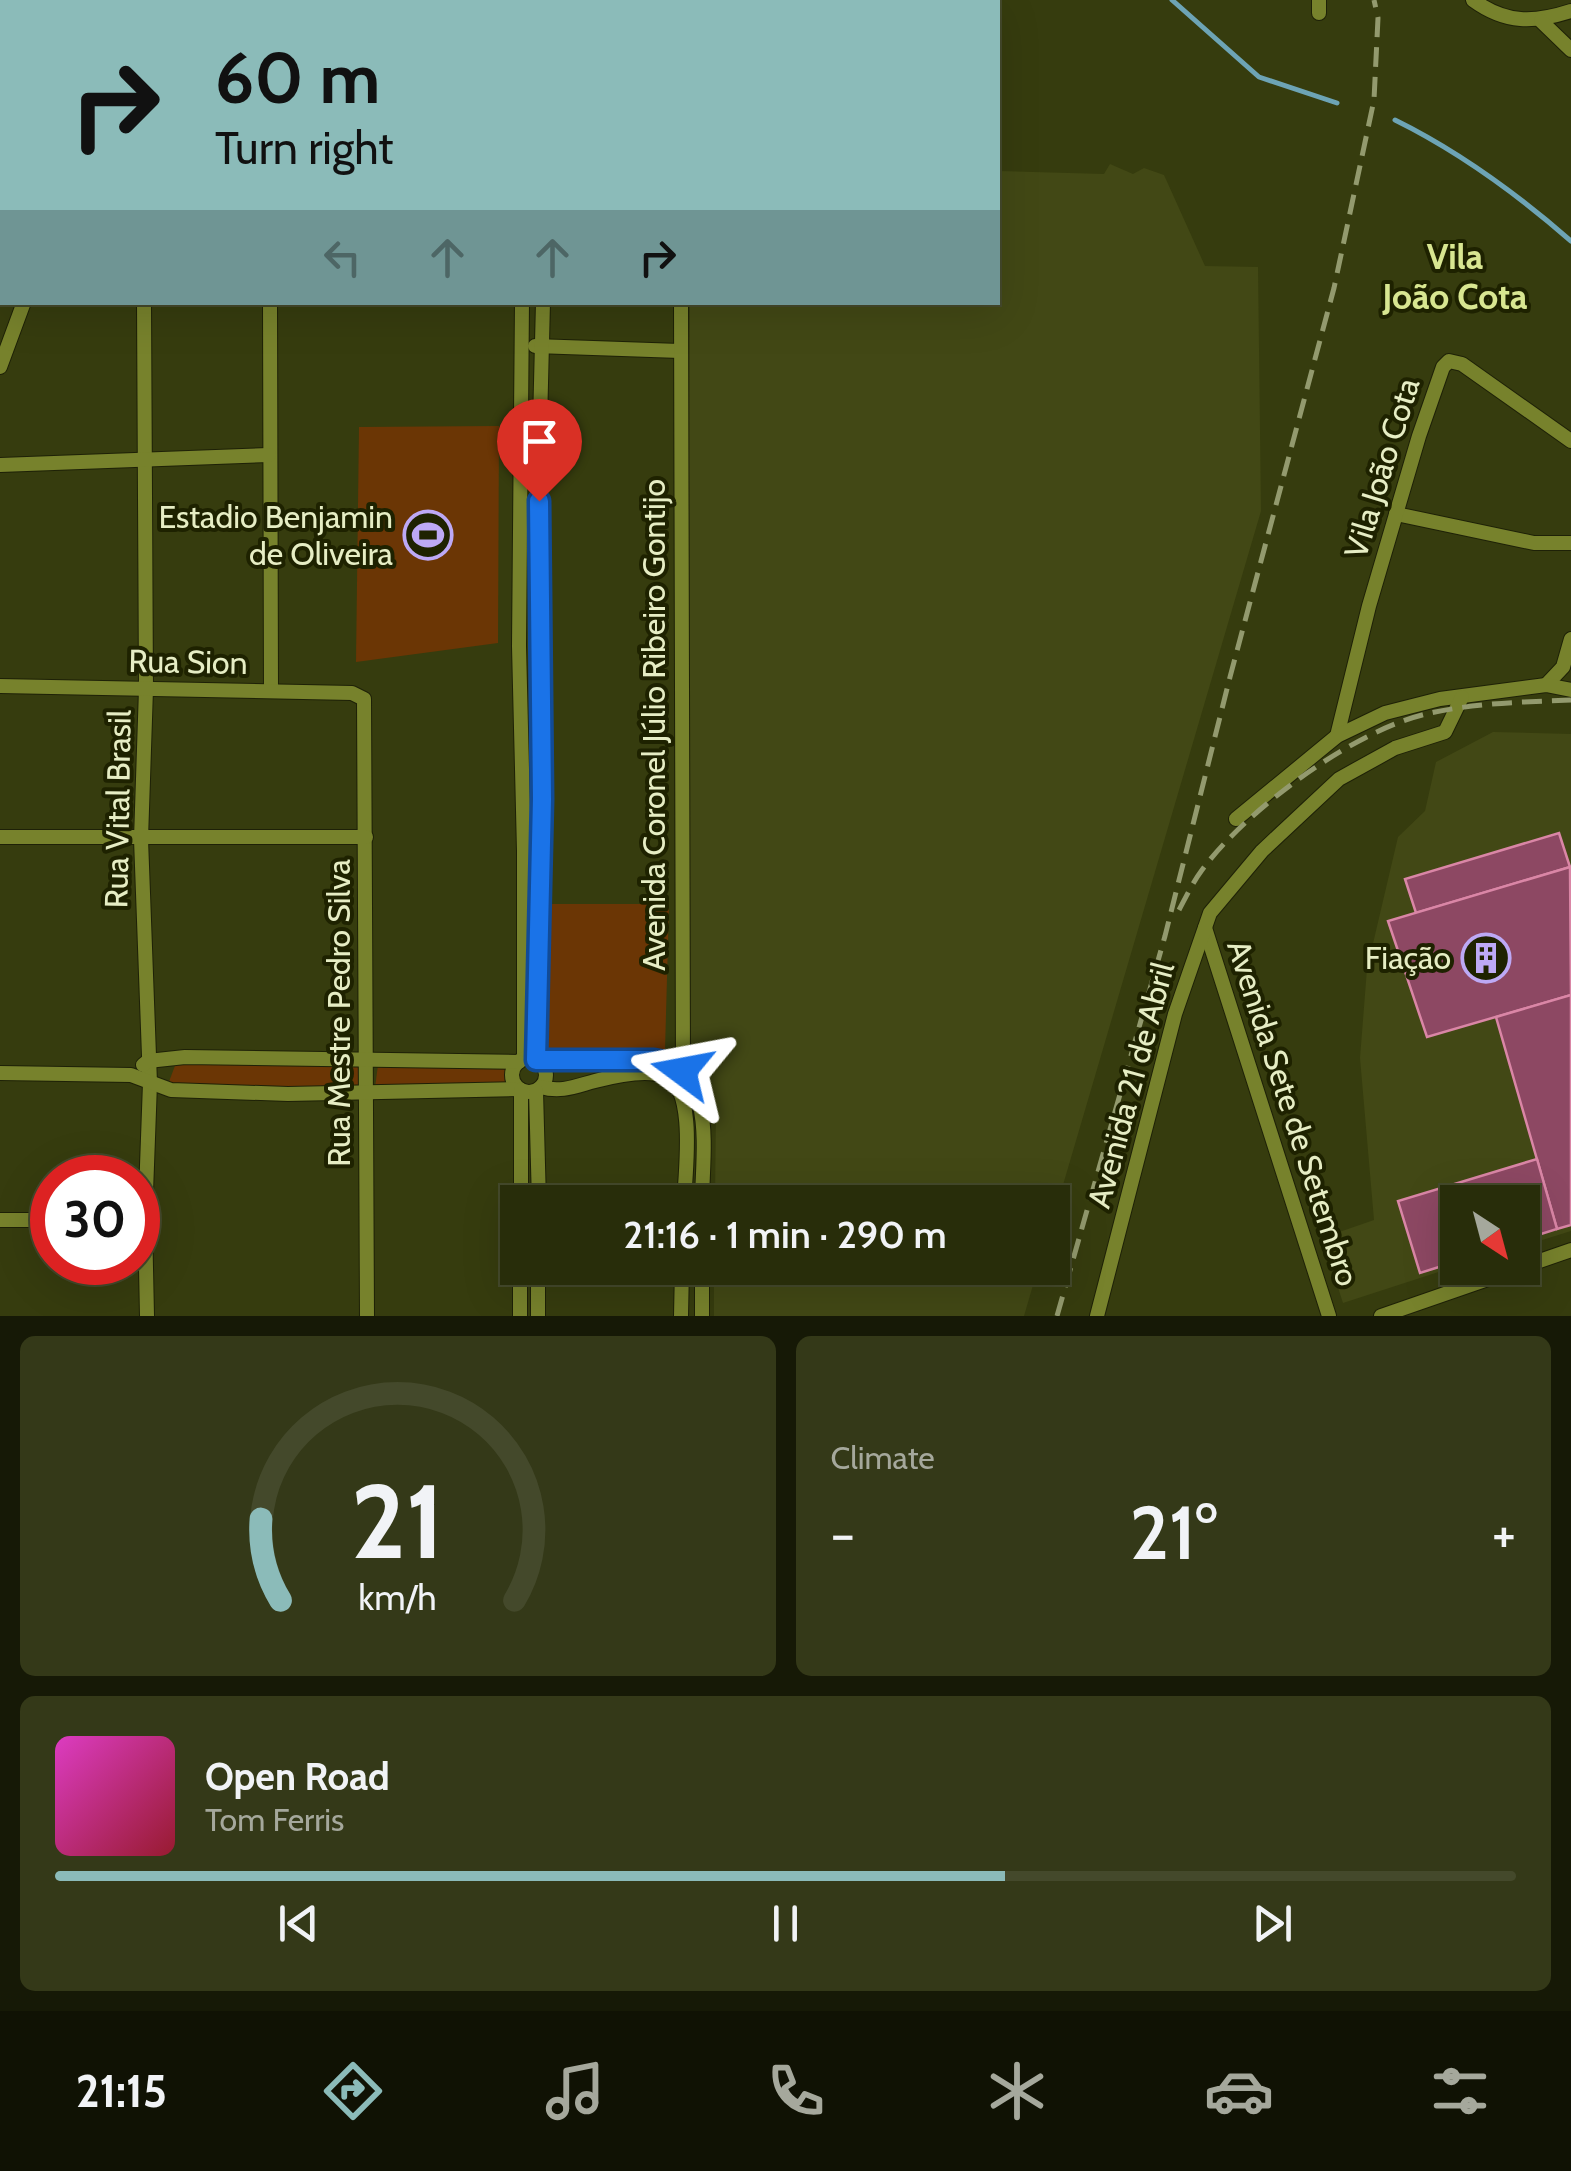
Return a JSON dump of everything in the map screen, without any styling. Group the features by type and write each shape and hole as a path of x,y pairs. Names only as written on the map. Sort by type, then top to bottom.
{"street":[{"path":"1473,0 1516,21 1540,21 1571,11"},
{"path":"1540,21 1571,50"},
{"path":"0,366 23,305"},
{"name":"Rua Vital Brasil","path":"144,305 146,688 142,839 150,1083 145,1155"},
{"path":"270,305 271,690"},
{"path":"522,305 519,646 529,1060"},
{"path":"529,1089 512,1078 529,1060 541,851 539,464 543,305"},
{"name":"Avenida Coronel Júlio Ribeiro Gontijo","path":"681,305 682,1071 701,1107 702,1185"},
{"path":"522,346 680,351"},
{"name":"Vila João Cota","path":"1337,736 1396,514 1438,376 1449,362 1462,364 1571,440"},
{"path":"0,465 269,455"},
{"path":"1396,514 1534,543 1571,543"},
{"path":"1546,685 1564,667 1571,639"},
{"path":"1236,819 1337,736 1384,713 1546,685 1571,690"},
{"name":"Rua Sion","path":"0,686 352,693 364,700 366,709"},
{"name":"Avenida 21 de Abril","path":"1097,1316 1176,1014 1210,912 1262,851 1339,779 1395,748 1445,732 1462,697"},
{"name":"Rua Mestre Pedro Silva","path":"366,709 368,1316"},
{"path":"0,837 366,836"},
{"path":"524,851 541,851"},
{"name":"Avenida Sete de Setembro","path":"1205,927 1330,1316"},
{"path":"130,1075 148,1061 185,1057 670,1063 682,1071 684,1185"},
{"path":"521,1185 529,1089 546,1070 529,1060"},
{"path":"0,1072 130,1075 171,1090 366,1094 560,1090 616,1077 665,1076 680,1091"},
{"path":"529,1089 537,1185"},
{"path":"0,1220 30,1220"},
{"path":"1540,1261 1571,1250"},
{"name":"Rua Vital Brasil","path":"146,1285 148,1316"},
{"path":"520,1285 520,1316"},
{"path":"538,1285 538,1316"},
{"path":"1381,1316 1470,1285"},
{"path":"682,1316 682,1287 702,1286 702,1316"}],"shaded area":[{"path":"1110,164 1133,174 1144,168 1164,175 1205,266 1258,267 1261,511 1063,1185 715,1185 716,1108 685,1059 690,305 1000,305 1000,171 1104,174"},
{"name":"Estadio Benjamin de Oliveira","path":"499,426 498,643 356,662 359,427"},
{"path":"1493,732 1571,734 1571,1231 1540,1241 1540,1185 1440,1185 1440,1272 1343,1303 1322,1238 1374,1220 1360,1058 1367,969 1398,837 1425,811 1436,762"},
{"path":"545,904 669,904 665,1051 543,1055"},
{"path":"176,1063 363,1065 362,1092 167,1087"},
{"path":"378,1065 506,1066 509,1087 375,1088"},
{"path":"714,1285 1033,1285 1024,1316 714,1316"}],"building":[{"path":"1559,833 1570,867 1416,913 1405,879"},
{"name":"Fiação","path":"1570,867 1571,995 1427,1037 1388,921"},
{"path":"1571,995 1571,1225 1557,1229 1496,1017"},
{"path":"1537,1159 1557,1229 1540,1234 1540,1185 1451,1185"},
{"path":"1440,1188 1440,1267 1420,1273 1398,1201"}],"waterway":[{"path":"1172,0 1259,77 1337,103"},
{"path":"1395,120 1487,174 1571,241"}],"railway":[{"path":"1057,1316 1165,936 1334,288 1374,100 1378,18 1374,0"},
{"path":"1179,910 1202,870 1245,823 1303,776 1366,737 1397,723 1444,710 1571,700"}],"place":[{"name":"Estadio Benjamin de Oliveira","path":"428,535"},
{"name":"Fiação","path":"1486,958"}],"district":[{"name":"Vila João Cota","path":"1455,277"}],"route":[{"path":"539,501 542,799 536,1060 654,1060 670,1063 682,1071"}]}
